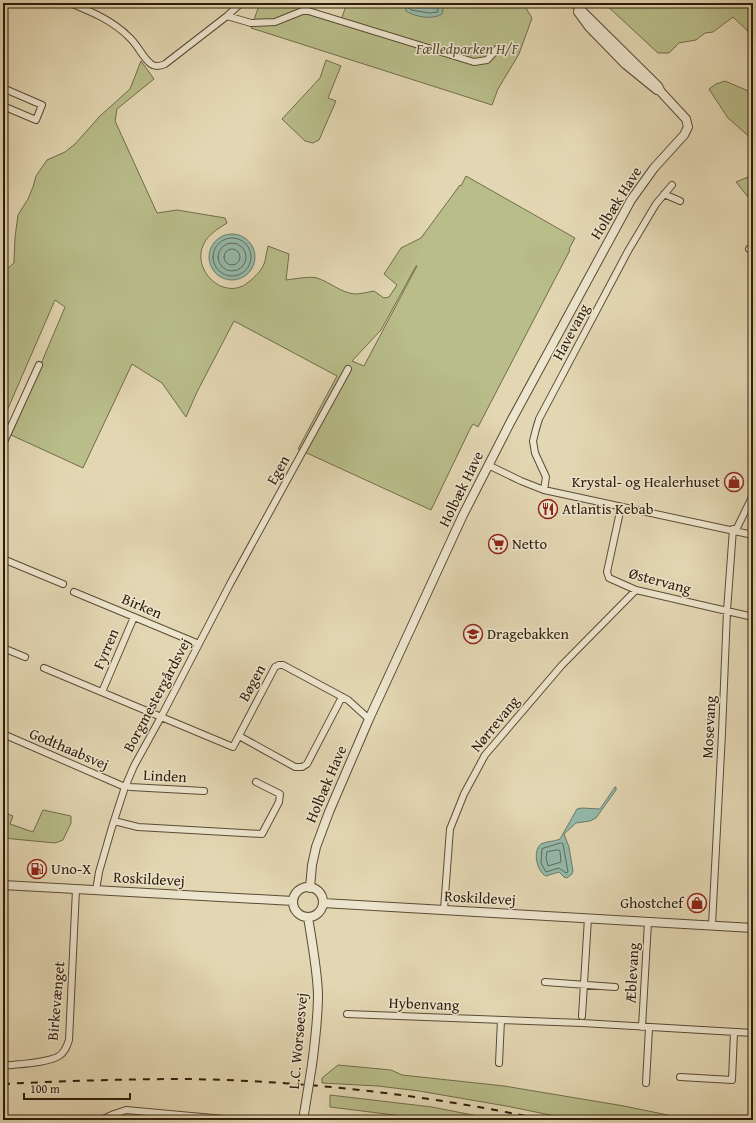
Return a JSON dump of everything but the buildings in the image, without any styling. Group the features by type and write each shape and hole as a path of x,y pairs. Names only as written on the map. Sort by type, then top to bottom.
{"street":[{"path":"70,3 100,16 115,25 134,42 148,61 155,66 165,64 227,16 241,3"},
{"path":"571,3 589,27 625,64 655,89 661,92"},
{"path":"574,3 654,81 661,92"},
{"path":"227,16 251,23 275,22 305,10 474,62 487,60 498,48"},
{"path":"3,93 5,90 42,105 36,120 3,106"},
{"name":"Holbæk Have","path":"310,888 312,865 322,828 369,719 460,521 488,465 631,200 654,168 684,135 688,127 686,119 661,92"},
{"name":"Havevang","path":"544,490 546,477 535,452 533,441 539,419 628,251 656,204 672,185"},
{"path":"664,194 680,201"},
{"path":"3,444 39,365"},
{"name":"Egen","path":"230,584 348,369"},
{"path":"488,465 522,482 544,490 753,535"},
{"path":"734,530 753,495"},
{"name":"Østervang","path":"621,507 607,576 636,590 753,617"},
{"name":"Mosevang","path":"712,925 727,611 734,530"},
{"path":"3,559 63,584"},
{"name":"Borgmestergårdsvej","path":"96,890 99,872 114,822 134,766 161,718 230,584"},
{"name":"Nørrevang","path":"444,910 449,833 462,798 485,755 562,665 636,590"},
{"name":"Birken","path":"74,592 200,644"},
{"name":"Fyrren","path":"102,692 134,617"},
{"path":"3,648 25,657"},
{"name":"Bøgen","path":"161,718 233,747 277,666 283,665 354,704 369,719"},
{"name":"Fyrren","path":"44,668 161,718"},
{"path":"239,736 295,766 302,767 306,764 342,697"},
{"name":"Godthaabsvej","path":"3,734 126,786"},
{"path":"114,822 138,827 262,834 279,802 280,794 256,782"},
{"name":"Linden","path":"126,786 204,790"},
{"name":"Roskildevej","path":"3,885 293,901"},
{"path":"304,888 310,888 315,889 319,893 322,898 322,903 320,912 316,915 308,917 298,914 295,911 293,901 294,895 298,891 304,888"},
{"name":"Birkevænget","path":"3,1066 50,1060 60,1055 66,1049 69,1040 76,889"},
{"name":"Roskildevej","path":"322,903 753,928"},
{"name":"L.C. Worsøesvej","path":"303,1120 316,1034 318,994 308,917"},
{"path":"582,1019 588,918"},
{"name":"Æblevang","path":"642,1027 648,922"},
{"path":"545,982 615,987"},
{"name":"Hybenvang","path":"347,1014 501,1020 582,1019 649,1028 753,1033"},
{"path":"500,1063 501,1020"},
{"path":"646,1083 649,1028"},
{"path":"680,1077 732,1080 734,1032"},
{"path":"101,1120 126,1110 235,1120"}],"green space":[{"name":"Fælledparken H/F","path":"260,3 284,3 341,20 347,3 523,3 532,18 519,54 498,89 492,105 251,28"},
{"path":"604,3 753,3 753,36 733,17 713,32 705,33 696,40 679,43 669,53 658,53"},
{"path":"326,60 341,66 328,98 336,101 319,140 313,143 305,141 282,119 320,78"},
{"path":"141,61 154,79 117,109 115,121 157,213 177,210 225,218 227,223 206,240 202,249 201,259 203,268 208,276 215,283 224,287 233,288 243,286 255,277 264,264 268,246 289,254 286,280 314,277 340,290 350,293 357,294 374,291 384,298 389,297 397,285 384,274 401,248 421,238 460,185 461,186 466,176 575,238 478,427 473,424 470,429 431,510 298,449 337,376 234,321 197,392 186,417 162,383 132,364 83,468 11,435 65,307 55,300 3,420 3,275 14,263 18,215 28,199 36,176 47,160 65,152 75,144 100,116 130,89","holes":["417,266 364,366 352,361 381,330"]},
{"path":"725,81 753,93 753,140 728,118 709,89 716,84"},
{"path":"753,175 753,202 736,182"},
{"path":"43,810 71,816 71,823 63,840 55,843 3,838 3,812 13,816 10,824 33,832"},
{"path":"338,1065 391,1070 402,1075 504,1086 624,1106 692,1120 575,1120 419,1091 378,1086 322,1083 322,1078"},
{"path":"330,1095 432,1107 498,1120 462,1120 452,1116 410,1117 330,1107"}],"water":[{"path":"407,3 440,3 443,8 442,14 434,17 414,15 406,11 405,6"},
{"path":"237,234 249,240 254,248 254,266 249,274 241,279 227,280 215,274 210,266 209,252 215,240 223,235"},
{"path":"615,787 616,790 596,818 590,821 576,823 564,834 569,847 573,871 572,874 567,878 559,872 546,876 543,874 538,866 536,856 538,847 543,843 560,839 577,809 600,809"}],"railway":[{"path":"3,1084 95,1080 233,1080 323,1086 368,1091 457,1103 545,1120"}],"place":[{"name":"Krystal- og Healerhuset","path":"734,482"},
{"name":"Atlantis Kebab","path":"548,509"},
{"name":"Netto","path":"498,544"},
{"name":"Dragebakken","path":"473,634"},
{"name":"Uno-X","path":"37,869"},
{"name":"Ghostchef","path":"697,903"}]}
